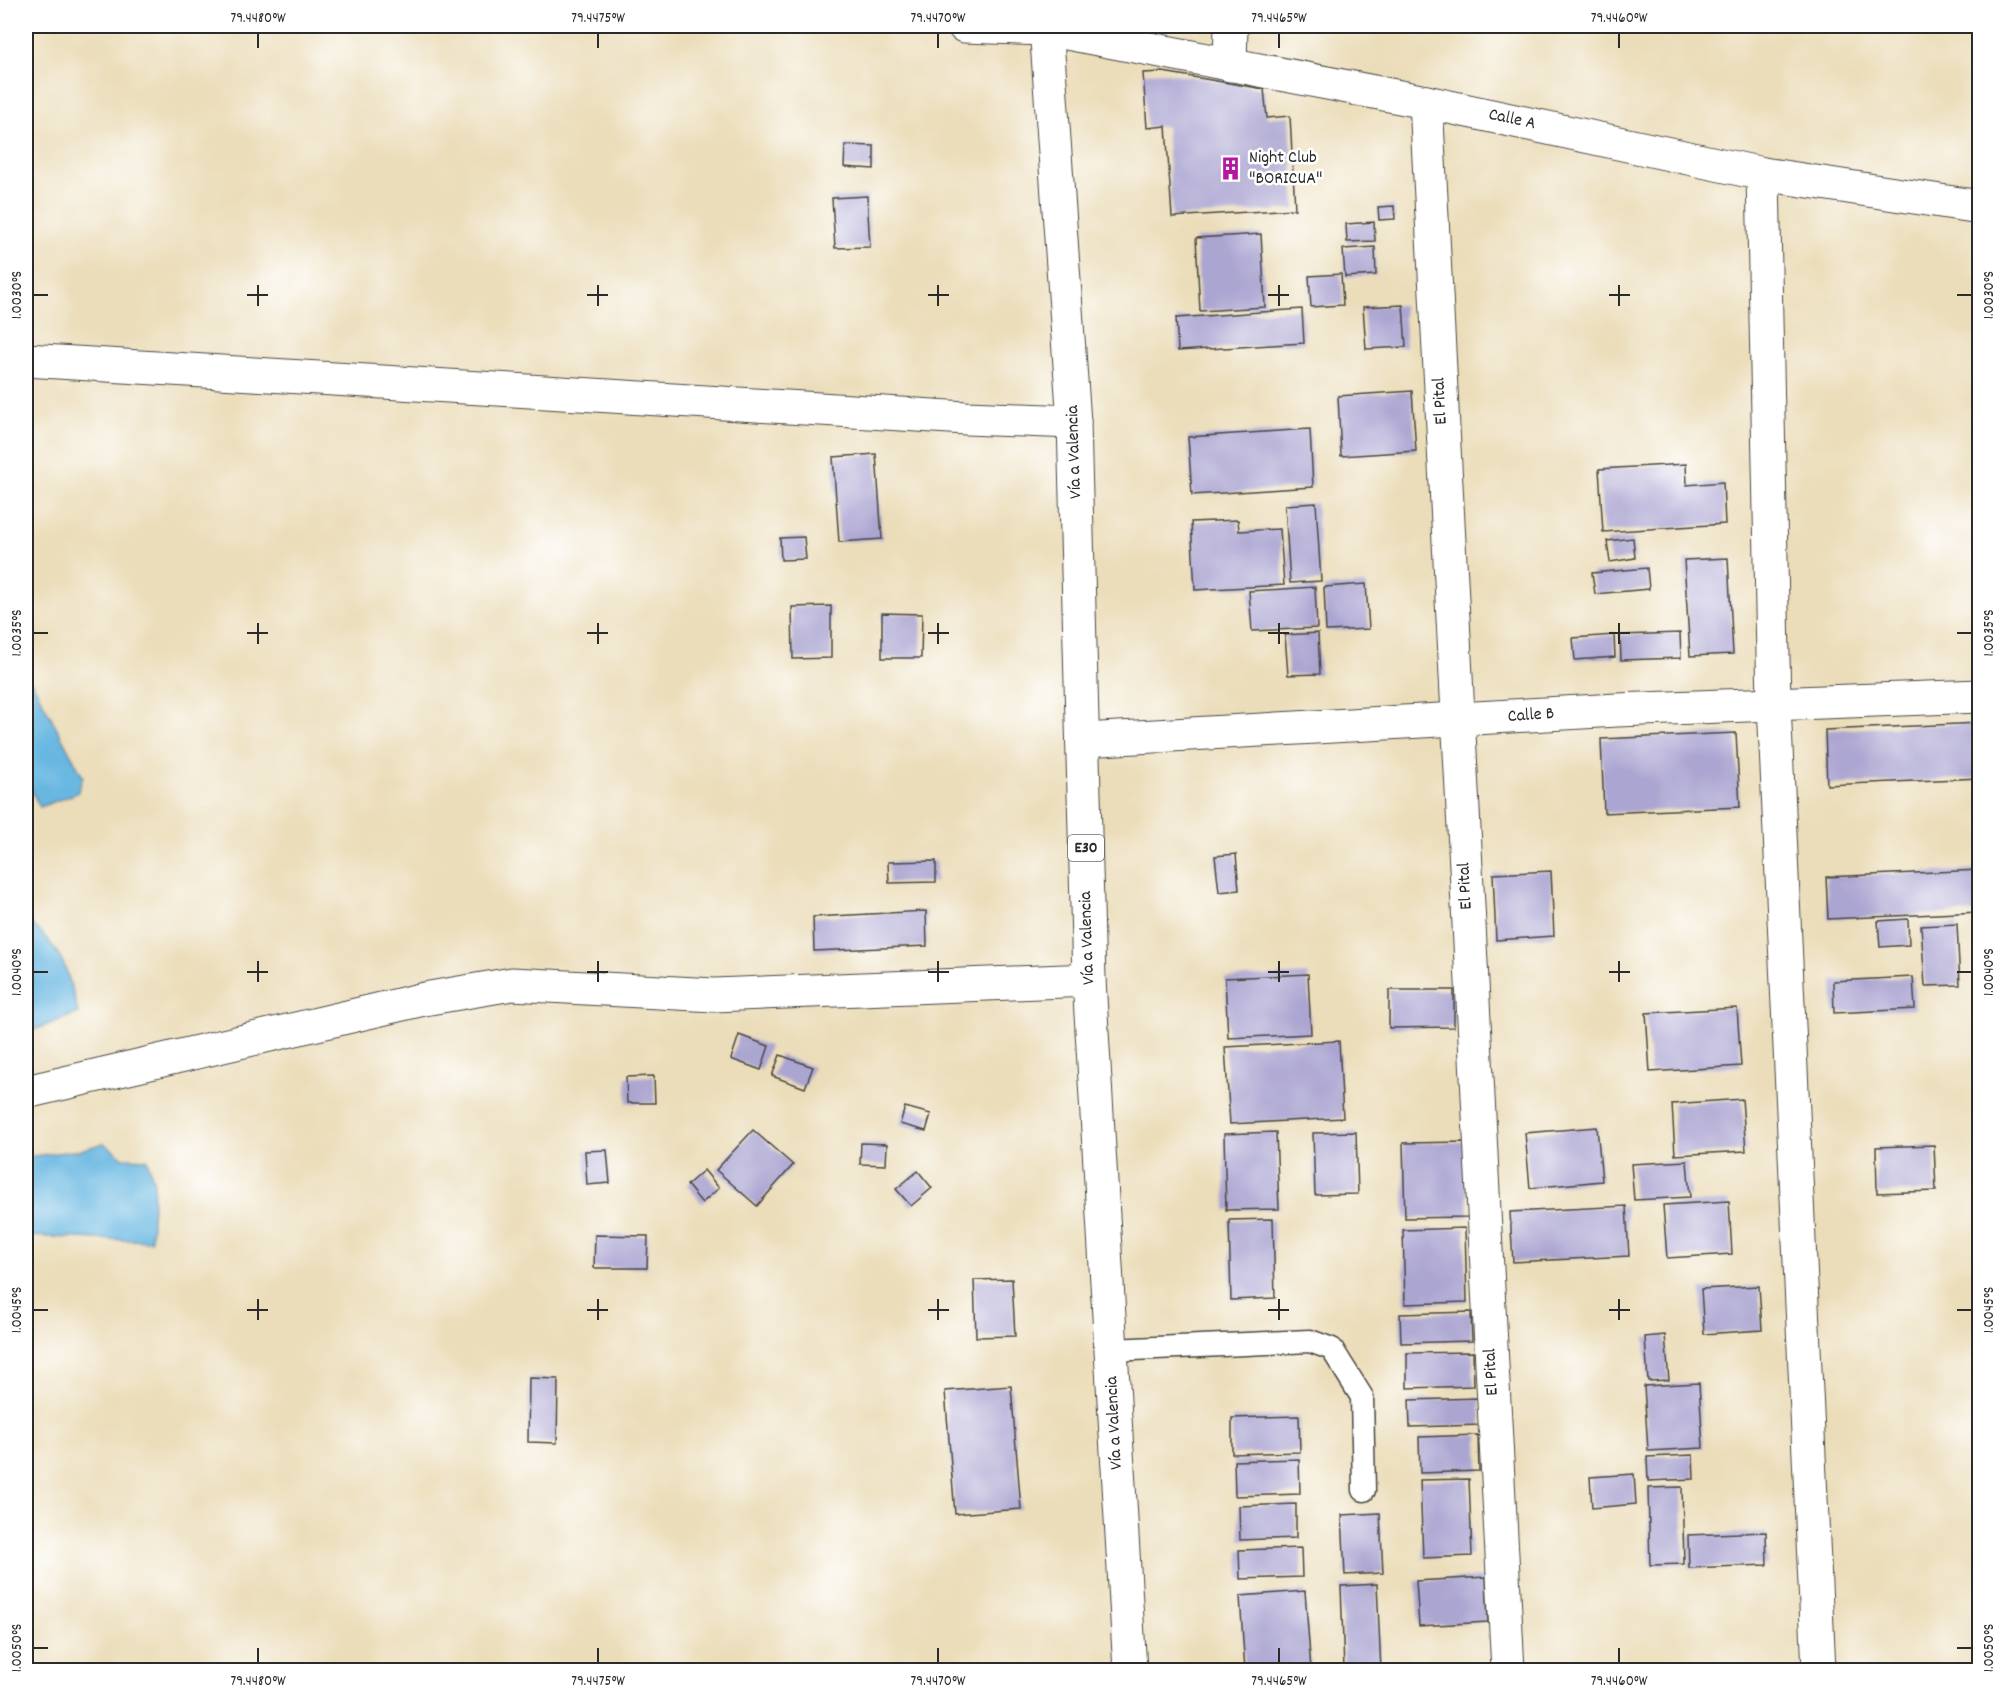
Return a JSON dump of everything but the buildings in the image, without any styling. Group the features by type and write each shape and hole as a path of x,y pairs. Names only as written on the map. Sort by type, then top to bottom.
{"main road":[{"name":"Calle A","path":"964,26 1046,27 1426,102 1763,174 1980,207"},
{"path":"1230,65 1231,26"},
{"name":"Vía a Valencia","path":"1046,27 1074,422 1089,980 1130,1671"},
{"name":"El Pital","path":"1426,102 1508,1671"},
{"path":"1763,174 1774,704 1819,1671"},
{"path":"26,360 942,416 1074,422"},
{"name":"Calle B","path":"1083,740 1774,704 1980,696"},
{"path":"26,1092 424,999 512,984 714,994 1089,980"}],"lane":[{"path":"1110,1350 1310,1341 1332,1349 1362,1397 1364,1490"}],"water":[{"path":"32,682 83,777 77,793 40,807 26,780 26,685"},
{"path":"26,919 48,940 62,960 78,1013 26,1033"},
{"path":"104,1143 124,1158 147,1159 154,1183 151,1241 26,1236 26,1157 81,1150"}],"place":[{"name":"Night Club \"BORICUA\"","path":"1231,168"}]}
